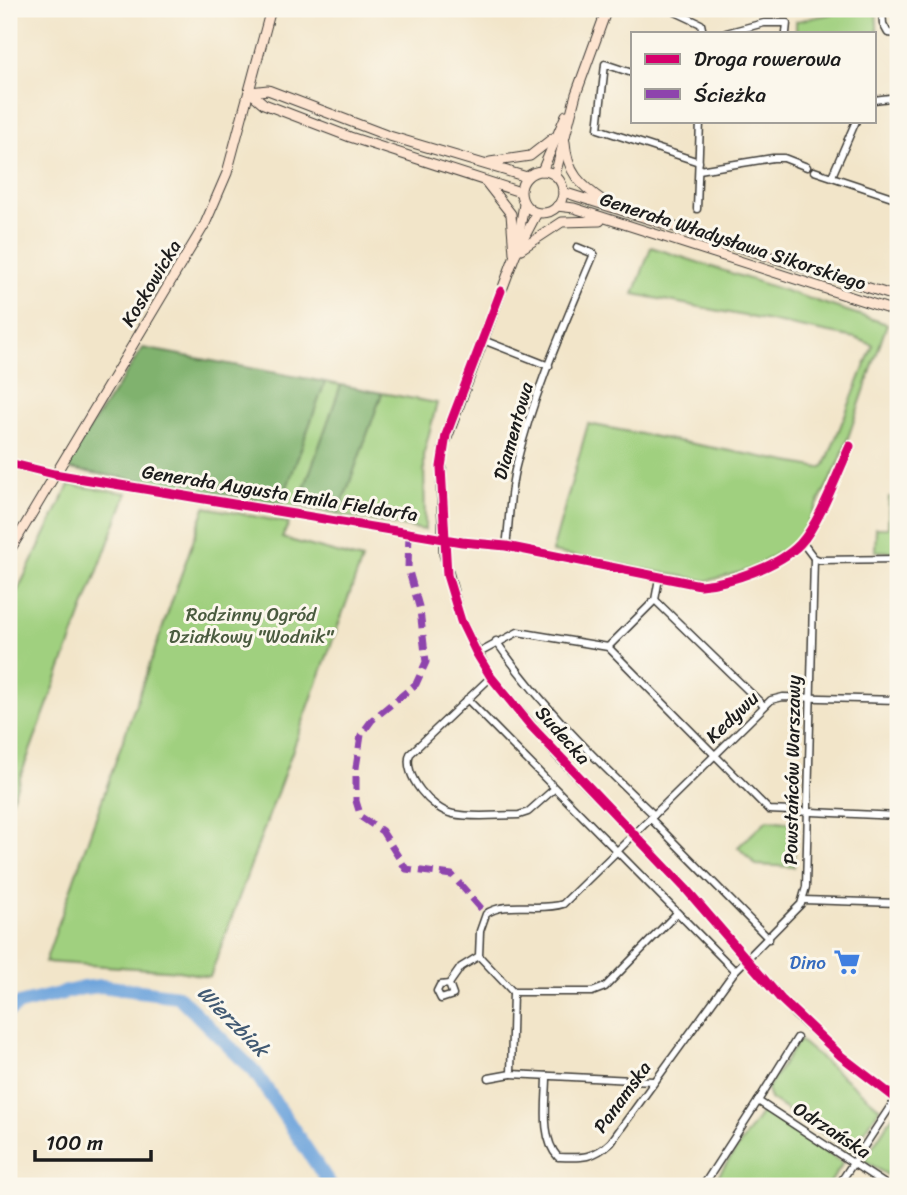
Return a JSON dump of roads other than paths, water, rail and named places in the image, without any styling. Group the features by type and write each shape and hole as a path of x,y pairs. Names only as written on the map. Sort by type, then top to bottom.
{"street":[{"name":"Koskowicka","path":"9,552 205,224 227,173 271,9"},
{"path":"542,171 560,134 607,9"},
{"path":"669,9 701,24 703,32"},
{"path":"882,9 883,24 888,33 898,34"},
{"path":"730,32 764,23 786,23 786,32"},
{"path":"631,73 605,64 598,129 699,162"},
{"path":"257,68 268,90"},
{"path":"250,92 268,90 337,118 527,177 542,171 555,175"},
{"path":"250,92 264,104 350,137 520,192"},
{"path":"876,100 898,97"},
{"path":"245,113 264,104"},
{"path":"697,209 700,122"},
{"path":"832,176 856,122"},
{"path":"481,162 521,159 537,152 560,134"},
{"path":"527,177 520,192 524,204 537,213 548,212 557,206 563,192 555,175 560,134"},
{"path":"560,134 572,173 583,187 611,207"},
{"path":"699,170 772,158 784,158 807,167"},
{"path":"814,171 898,199"},
{"path":"485,181 511,214 514,255"},
{"name":"Generała Władysława Sikorskiego","path":"563,192 898,297"},
{"name":"Sudecka","path":"514,255 524,204"},
{"name":"Generała Władysława Sikorskiego","path":"557,206 574,208 898,312"},
{"name":"Sudecka","path":"537,213 514,255 443,449 443,538 452,594 477,654 491,677 556,754 815,1032 898,1097"},
{"path":"514,255 546,229 562,222 606,220"},
{"name":"Diamentowa","path":"506,546 515,469 549,366 594,254 577,247"},
{"name":"Diamentowa","path":"483,340 549,366"},
{"name":"Generała Augusta Emila Fieldorfa","path":"9,463 54,474 506,546 700,585 722,582 760,569 802,542 825,501 850,446"},
{"path":"802,542 814,558 898,559"},
{"name":"Powstańców Warszawy","path":"803,900 814,558"},
{"path":"608,647 655,600 659,578"},
{"path":"655,600 764,706"},
{"path":"477,654 496,641 518,632 608,647 769,810 898,816"},
{"path":"496,641 514,667 597,759 769,939"},
{"path":"491,677 410,754 407,762 410,777 437,805 451,814 519,815 528,812 554,789"},
{"name":"Kedywu","path":"479,956 482,920 492,910 548,909 563,904 764,706 783,696 898,700"},
{"path":"467,699 734,971"},
{"path":"747,959 769,939 803,900 898,902"},
{"path":"513,992 592,992 605,986 677,913"},
{"path":"449,984 461,967 479,956 513,992 511,1074"},
{"name":"Panamska","path":"547,1076 548,1137 551,1149 558,1157 588,1158 599,1153 611,1142 734,971 747,959"},
{"path":"703,1186 797,1038"},
{"path":"489,1078 511,1074 653,1081"},
{"path":"838,1186 898,1097"},
{"name":"Odrzańska","path":"758,1101 888,1186"}],"waterway":[{"name":"Wierzbiak","path":"9,1011 19,1004 101,986 178,996 255,1072 331,1186"}],"place":[{"name":"Dino","path":"847,962"}],"park label":[{"name":"Rodzinny Ogród Działkowy \"Wodnik\"","path":"251,625"}]}
